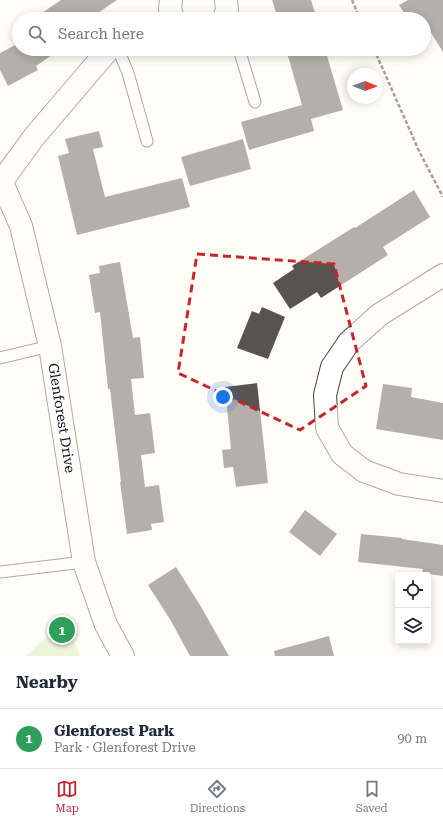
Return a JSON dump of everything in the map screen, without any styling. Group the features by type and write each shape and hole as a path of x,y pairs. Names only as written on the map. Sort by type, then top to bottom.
{"street":[{"path":"1,179 34,137 103,56"},
{"name":"Glenforest Drive","path":"1,179 21,226 50,346 84,562 106,625 123,656"},
{"path":"443,275 379,315 348,342 332,367 325,395 328,428 342,454 364,471 399,484 443,491"}],"lane":[{"path":"121,56 128,73 147,142"},
{"path":"241,56 255,102"},
{"path":"0,358 50,346"},
{"path":"0,572 84,562"}],"path":[{"path":"352,0 357,12"},
{"path":"377,56 419,151 443,197"}],"highlighted area":[{"path":"197,254 334,264 366,386 300,430 178,373"}],"green space":[{"path":"65,620 80,656 26,656"}],"building":[{"path":"61,0 117,0 99,12 43,12"},
{"path":"272,0 311,0 315,12 276,12"},
{"path":"408,0 443,0 443,52 431,33 431,12 404,12 399,5"},
{"path":"12,47 12,56 51,56 36,66 38,70 8,86 0,70 0,53"},
{"path":"288,56 327,56 343,110 311,119 314,131 249,150 241,122 302,105"},
{"path":"99,131 103,147 93,149 105,197 182,178 190,207 77,235 58,156 69,153 65,139"},
{"path":"243,139 251,169 190,186 181,157"},
{"path":"414,190 430,217 383,247 388,255 321,298 317,292 290,309 273,283 294,269 292,266"},
{"path":"120,262 133,338 140,337 144,378 131,379 135,415 150,413 155,453 141,455 145,487 159,485 164,522 151,524 152,530 127,534 110,389 108,389 100,312 95,313 89,275 100,273 99,266"},
{"path":"262,307 285,317 268,359 237,348 252,311 259,314"},
{"path":"257,383 268,483 236,487 233,467 224,468 222,450 231,449 225,387"},
{"path":"383,384 412,388 411,397 443,403 443,440 376,429"},
{"path":"305,510 337,534 320,556 289,532"},
{"path":"361,534 402,538 443,545 443,576 431,574 431,572 422,572 423,569 358,562"},
{"path":"176,567 229,656 190,656 171,621 148,585"},
{"path":"329,636 334,656 275,656 274,651"}],"place":[{"name":"Glenforest Park","path":"62,630"}]}
